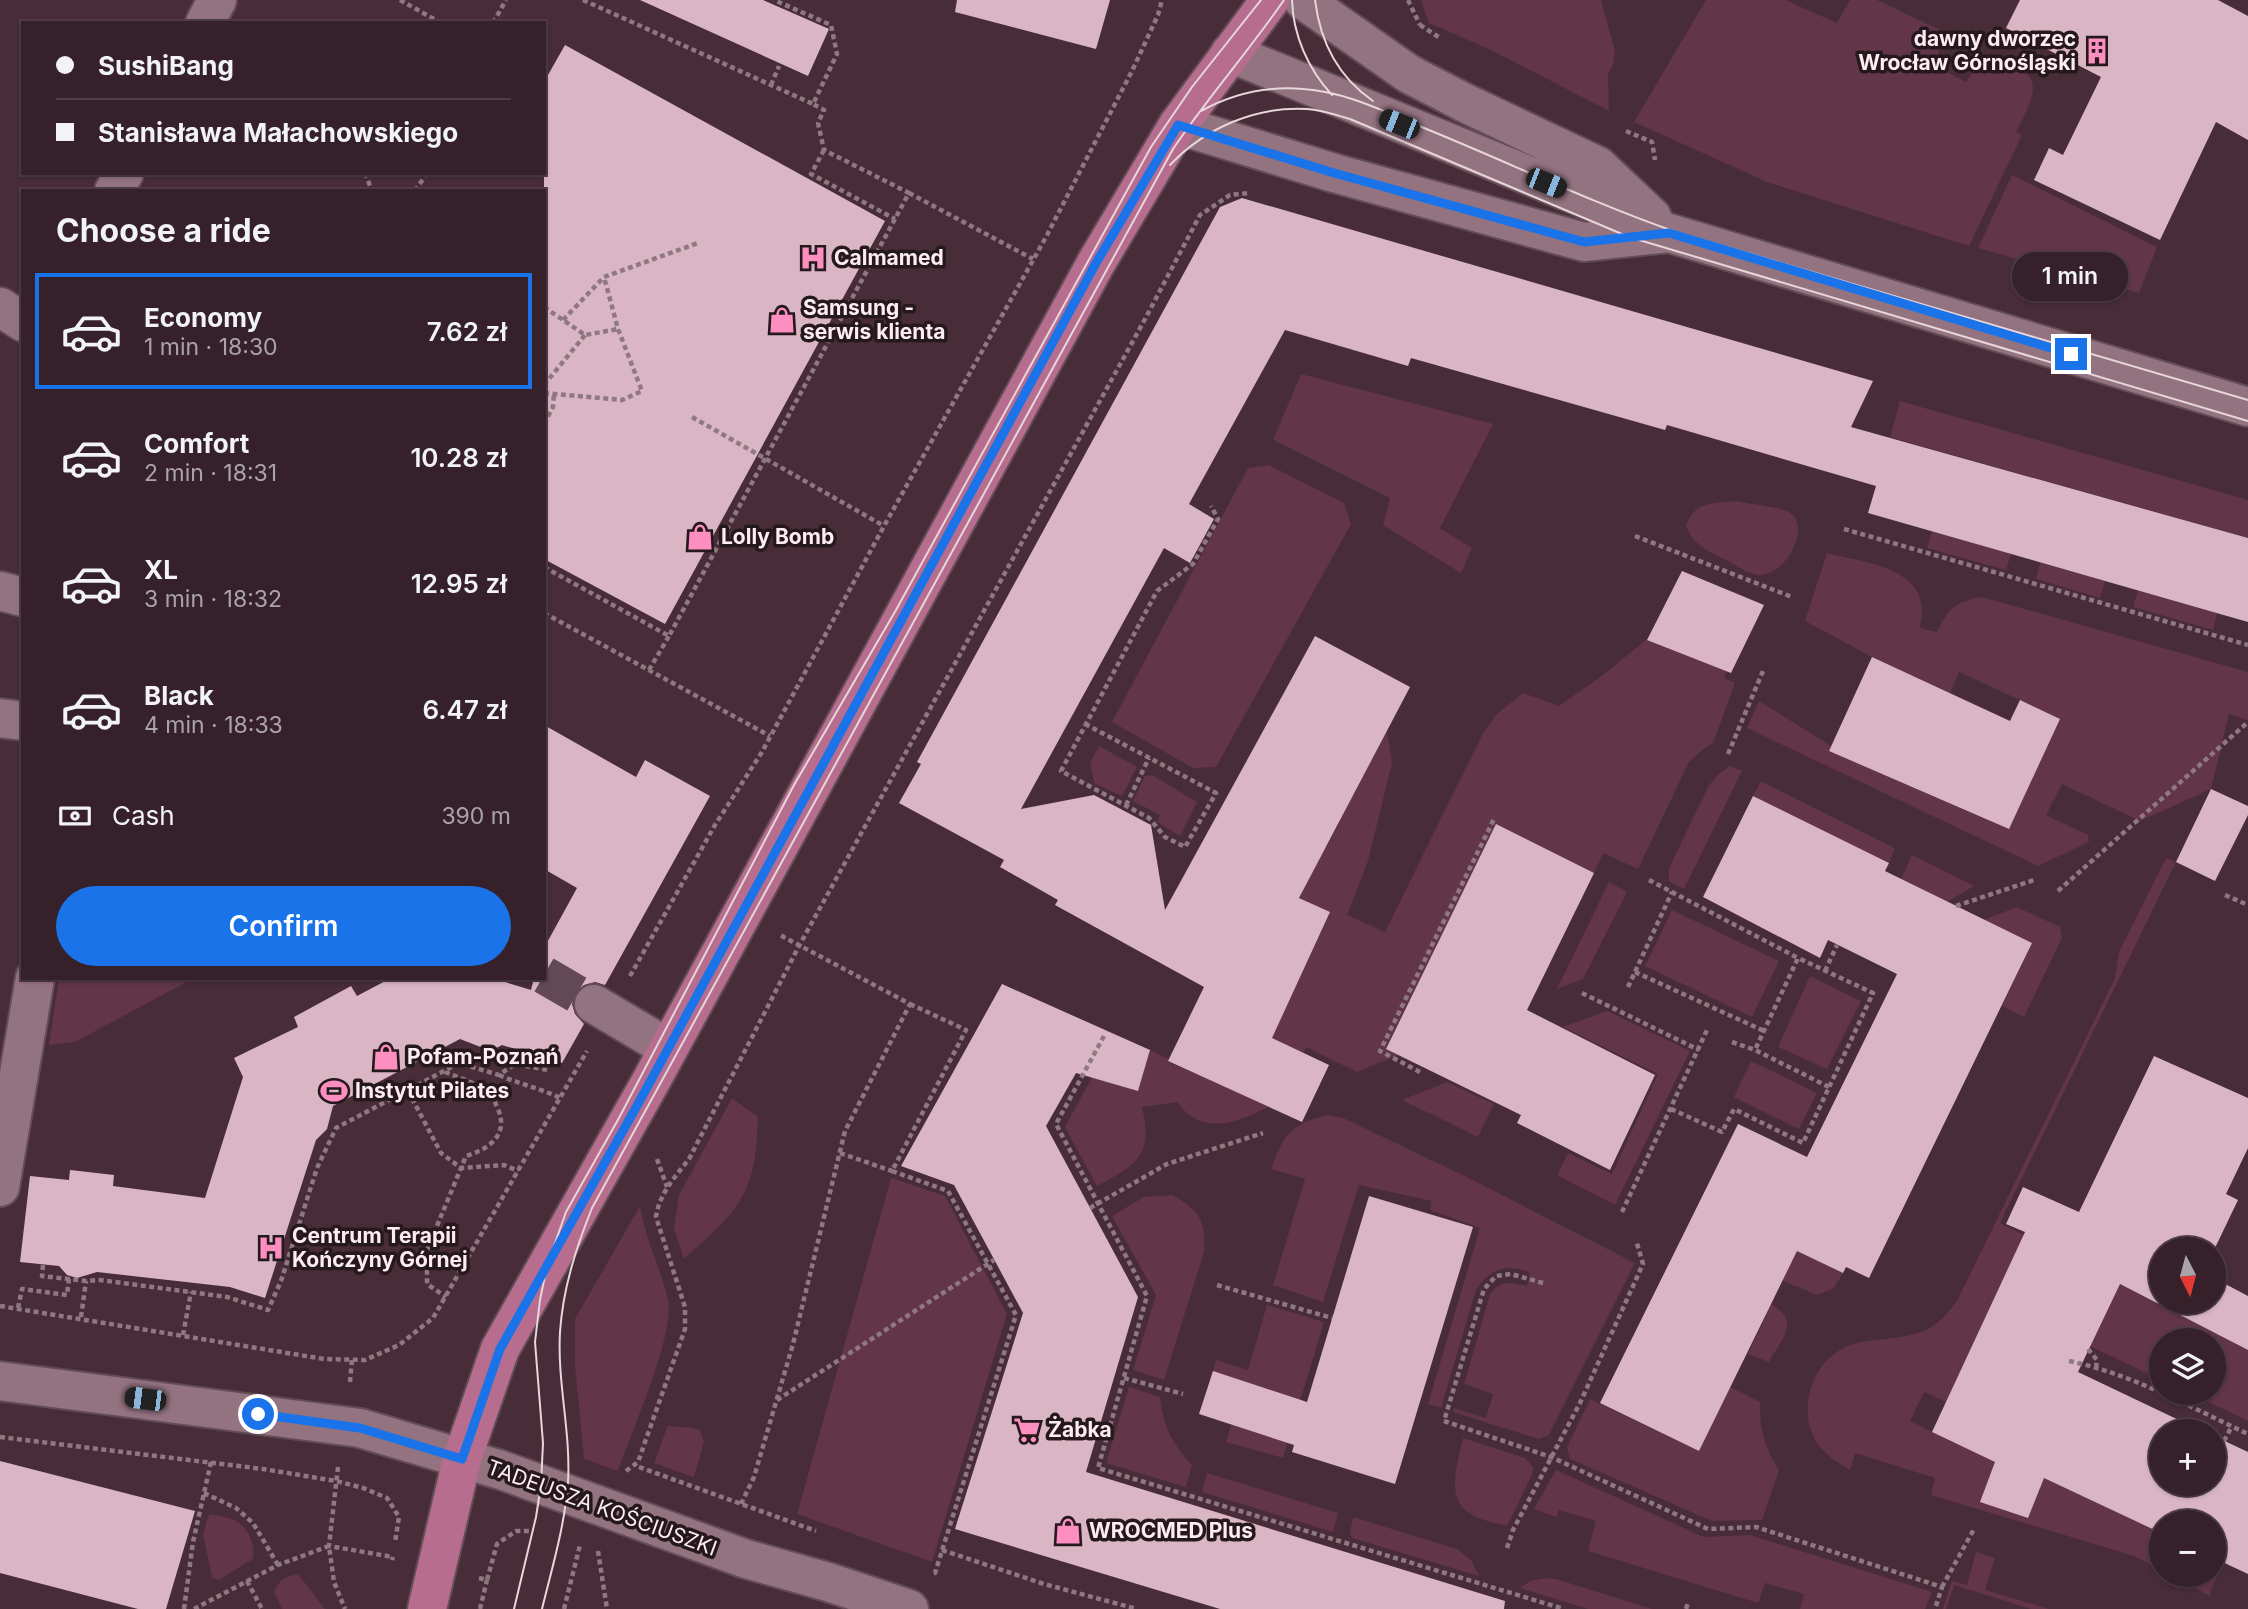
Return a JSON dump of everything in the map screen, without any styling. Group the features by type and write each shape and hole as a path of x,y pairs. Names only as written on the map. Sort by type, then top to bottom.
{"main road":[{"path":"427,1609 462,1459 500,1349 668,1048 1096,263 1178,125 1270,0"}],"street":[{"path":"206,21 217,0"},
{"path":"1303,0 1409,74 1598,166 1669,233"},
{"path":"1230,53 1669,233 2248,407"},
{"path":"1178,125 1334,173 1584,242 1669,233"},
{"path":"0,307 21,321"},
{"path":"0,591 21,596"},
{"path":"0,1187 35,980"},
{"path":"602,1009 668,1048"},
{"name":"TADEUSZA KOŚCIUSZKI","path":"0,1381 360,1428 501,1470 746,1559 909,1609"}],"path":[{"path":"400,0 438,21"},
{"path":"494,21 506,0"},
{"path":"583,0 824,110 818,123 824,150 811,174 895,219"},
{"path":"774,0 831,25 837,54 813,104"},
{"path":"0,1306 324,1359 365,1360 399,1345 433,1318 560,1098 602,1009 770,736 1033,259 1132,71 1158,15 1162,0"},
{"path":"1408,0 1420,25 1415,35"},
{"path":"771,85 779,66"},
{"path":"824,150 1033,259"},
{"path":"649,670 909,193"},
{"path":"823,1533 638,1465 685,1329 685,1307 656,1217 657,1207 667,1188 689,1159 799,946 1138,333 1200,215 1212,204 1230,195 1250,193 1261,196"},
{"path":"563,320 604,277 698,243"},
{"path":"546,393 622,400 642,391 618,329 604,277"},
{"path":"546,308 585,335"},
{"path":"546,383 585,335 618,329"},
{"path":"546,420 553,407 554,394"},
{"path":"692,417 884,526"},
{"path":"1085,724 1216,793 1185,846 1165,837 1149,818 1061,771 1085,724 1157,591 1193,564 1218,519 1211,506"},
{"path":"1844,529 2248,645"},
{"path":"1634,536 1792,597"},
{"path":"546,568 669,636"},
{"path":"546,613 770,736"},
{"path":"1728,754 1763,671"},
{"path":"2058,891 2248,722"},
{"path":"1126,805 1149,758"},
{"path":"1420,1072 1380,1051 1494,819"},
{"path":"1649,880 1798,958 1872,993 1803,1143 1734,1109 1723,1132 1671,1109"},
{"path":"1956,906 2034,880"},
{"path":"1628,986 1672,892"},
{"path":"2225,895 2248,905"},
{"path":"740,914 910,1004 966,1030 892,1171"},
{"path":"1825,971 1837,945"},
{"path":"1755,1051 1798,958"},
{"path":"1635,972 1764,1031"},
{"path":"1582,993 1699,1050"},
{"path":"741,1504 754,1477 793,1344 845,1131 910,1004"},
{"path":"1622,1212 1707,1030"},
{"path":"1104,1036 1056,1124 1147,1296 1098,1468 1564,1609"},
{"path":"1732,1042 1829,1087"},
{"path":"43,1265 42,1276 100,1280 227,1297 268,1310 281,1281 317,1168 336,1128 459,1063 560,1098"},
{"path":"499,1075 515,1064 548,1070"},
{"path":"444,1072 477,1085 493,1097 502,1125 496,1140 485,1150 466,1156 427,1250 427,1284 446,1297"},
{"path":"408,1091 441,1153 461,1168 504,1164 518,1171"},
{"path":"1090,1208 1167,1164 1263,1133"},
{"path":"840,1153 948,1191 1016,1315 935,1573 923,1569"},
{"path":"1507,1548 1513,1530 1580,1403 1643,1264 1636,1240"},
{"path":"777,1401 993,1260"},
{"path":"1543,1283 1511,1274 1496,1276 1483,1289 1444,1421 1551,1457 1708,1529 1756,1527 1942,1587"},
{"path":"18,1308 22,1290 67,1295 69,1279"},
{"path":"80,1317 86,1281"},
{"path":"1217,1285 1332,1318"},
{"path":"183,1335 191,1292"},
{"path":"2088,1349 2097,1360 2096,1367"},
{"path":"350,1382 352,1359"},
{"path":"2069,1361 2096,1367 2149,1388"},
{"path":"1124,1378 1183,1394"},
{"path":"2187,1405 2248,1434"},
{"path":"2226,1437 2232,1426"},
{"path":"0,1437 211,1462 336,1481 363,1488 387,1498 399,1517 393,1557"},
{"path":"184,1609 193,1542 211,1462"},
{"path":"338,1466 329,1546 334,1582 345,1609"},
{"path":"204,1493 236,1508 253,1523 278,1565"},
{"path":"1935,1609 1942,1587 1974,1529"},
{"path":"480,1609 497,1544 516,1531 533,1531"},
{"path":"564,1609 580,1545"},
{"path":"194,1609 278,1565 329,1546 403,1560"},
{"path":"598,1550 607,1609"},
{"path":"942,1550 1044,1584 1137,1609"},
{"path":"469,1576 487,1580"},
{"path":"247,1581 262,1609"}],"shaded area":[{"path":"1421,0 1601,0 1615,51 1613,65 1608,74 1609,111 1493,51 1429,23"},
{"path":"1706,0 1785,0 1837,23 1850,0 1877,0 1938,29 1941,39 1936,66 1966,82 1981,60 1992,57 2027,74 2033,87 2030,103 2016,132 2022,135 1969,246 1767,182 1634,122"},
{"path":"2012,175 2157,247 2139,293 1978,248"},
{"path":"1301,374 1493,424 1440,528 1472,548 1461,573 1383,525 1390,498 1273,440"},
{"path":"1900,401 2248,500 2248,538 1890,437"},
{"path":"1269,465 1344,503 1351,524 1216,767 1193,768 1112,722 1248,468"},
{"path":"1736,501 1785,510 1795,518 1798,527 1793,549 1779,567 1769,573 1754,574 1704,548 1695,541 1686,525 1700,507"},
{"path":"1932,531 2011,554 2006,570 1927,548"},
{"path":"1827,553 1872,563 1901,575 1912,584 1919,596 1922,611 1920,628 1937,632 1954,607 1982,597 2248,672 2248,720 2229,714 2211,789 2140,821 2062,784 2046,815 2088,835 2089,842 2038,866 1747,728 1759,701 1831,746 1829,751 2008,829 2026,792 2020,700 1959,672 1950,693 1872,657 1805,621"},
{"path":"2040,563 2105,581 2100,598 2036,579"},
{"path":"2138,590 2217,613 2213,630 2133,607"},
{"path":"1647,639 1727,671 1724,678 1735,683 1713,743 1689,762 1638,869 1603,853 1594,873 1496,825 1386,1048 1398,1055 1357,1072 1306,1047 1289,1085 1278,1101 1248,1116 1226,1123 1215,1124 1195,1119 1177,1102 1142,1107 1146,1137 1139,1157 1123,1172 1097,1186 1065,1127 1115,1035 1138,1091 1150,1050 1169,1059 1168,1062 1245,1095 1330,913 1300,898 1301,889 1324,847 1326,848 1387,731 1392,763 1368,861 1347,915 1385,932 1483,733 1497,714 1523,693 1559,706"},
{"path":"1099,746 1137,767 1122,796 1094,783 1090,763"},
{"path":"1730,766 1742,771 1684,889 1669,881 1669,868 1709,785"},
{"path":"1152,775 1197,802 1180,836 1157,822 1160,815 1133,801 1145,776"},
{"path":"1761,781 1895,848 1889,863 1753,796"},
{"path":"1912,855 1974,886 1947,902 1901,879"},
{"path":"2166,858 2176,862 2000,1223 2149,1299 2149,1314 2178,1314 2205,1328 2149,1328 2149,1374 2090,1346 2071,1320 2000,1286 1946,1402 1924,1392 1910,1421 1956,1444 1960,1438 2149,1527 2149,1564 2134,1556 1931,1495 1935,1478 1855,1453 1850,1470 1820,1447 1811,1431 1808,1412 1815,1377 1829,1358 1850,1345 1926,1330 1941,1320 1957,1301 2115,978 2119,952"},
{"path":"1609,882 1627,892 1583,979 1557,989"},
{"path":"2017,907 2060,927 2062,938 2024,1017 2002,1006 2032,943 1984,920"},
{"path":"1672,910 1779,961 1752,1017 1645,966"},
{"path":"1810,976 1861,1001 1827,1069 1778,1047"},
{"path":"59,980 190,980 75,1042 49,1045"},
{"path":"1607,1011 1690,1051 1615,1205 1557,1175 1568,1153 1612,1174 1658,1074 1563,1027"},
{"path":"1751,1061 1817,1093 1799,1129 1734,1097"},
{"path":"1447,1082 1494,1104 1478,1137 1402,1100"},
{"path":"732,1098 758,1117 751,1175 732,1212 684,1259 674,1228 679,1195"},
{"path":"1326,1115 1343,1118 1467,1177 1635,1263 1549,1435 1539,1439 1453,1412 1454,1408 1486,1418 1493,1394 1464,1384 1490,1294 1498,1286 1507,1283 1527,1286 1530,1273 1522,1270 1507,1268 1493,1273 1476,1290 1441,1408 1428,1404 1480,1228 1430,1210 1432,1201 1359,1185 1323,1302 1273,1285 1305,1179 1271,1169 1290,1133 1303,1123"},
{"path":"891,1178 945,1196 1007,1314 932,1562 797,1514"},
{"path":"1173,1195 1190,1207 1199,1218 1204,1232 1204,1252 1164,1380 1133,1370 1156,1295 1112,1216 1144,1197"},
{"path":"640,1206 665,1288 668,1316 659,1360 618,1471 584,1459 575,1366 575,1319"},
{"path":"1797,1251 1843,1273 1834,1288 1817,1295 1774,1277 1783,1258 1792,1262"},
{"path":"1763,1300 1783,1313 1787,1320 1785,1334 1769,1362 1748,1354 1766,1316 1757,1311"},
{"path":"1267,1305 1324,1322 1283,1458 1226,1442 1244,1383 1213,1371 1216,1360 1248,1370"},
{"path":"2226,1339 2248,1350 2248,1421 2215,1405 2226,1405"},
{"path":"1129,1387 1160,1397 1170,1434 1192,1465 1186,1487 1106,1463"},
{"path":"1730,1387 1760,1402 1764,1438 1779,1470 1762,1520 1712,1521 1570,1459 1567,1447 1590,1399 1699,1451"},
{"path":"668,1425 700,1430 704,1442 694,1477 654,1463"},
{"path":"1463,1438 1525,1458 1533,1467 1532,1475 1507,1526 1469,1513 1457,1498 1456,1468"},
{"path":"1556,1470 1704,1537 1750,1535 1932,1592 1925,1609 1800,1609 1804,1594 1765,1583 1758,1603 1588,1551 1596,1521 1559,1510 1556,1517 1534,1509"},
{"path":"1207,1473 1338,1513 1333,1532 1202,1492"},
{"path":"209,1514 228,1518 242,1525 251,1539 253,1550 253,1559 219,1580 212,1577 203,1534"},
{"path":"1353,1517 1457,1549 1472,1561 1479,1576 1352,1538 1350,1532"},
{"path":"1976,1552 1995,1558 1985,1590 2049,1609 2031,1609 1954,1585 1946,1609 1943,1609 1952,1581 1967,1585"},
{"path":"298,1574 325,1609 282,1609 274,1592 283,1579"},
{"path":"1556,1579 1652,1609 1588,1609 1520,1588 1530,1581"},
{"path":"2193,1587 2212,1587 2210,1596"}],"building":[{"path":"640,0 763,0 829,29 808,76"},
{"path":"957,0 1110,0 1096,49 955,12"},
{"path":"2020,0 2218,0 2248,16 2248,140 2216,122 2160,240 2034,180 2049,148 2063,155 2101,77 2006,28"},
{"path":"565,45 885,221 665,624 546,560 546,78"},
{"path":"1242,198 1873,381 1851,427 2248,538 2248,622 1868,513 1876,486 1667,425 1665,430 1411,358 1408,366 1285,330 1189,504 1214,519 1190,563 1164,548 1021,809 1094,795 1151,825 1165,910 1315,636 1410,687 1299,898 1330,912 1272,1038 1329,1065 1302,1122 1168,1061 1204,987 1055,905 1058,900 1000,867 1004,860 899,803 921,764 917,762 1220,207"},
{"path":"1682,571 1764,605 1731,673 1647,640"},
{"path":"1872,657 2010,721 2020,700 2060,719 2009,829 1829,751"},
{"path":"546,726 636,777 645,760 710,796 605,985 595,982 584,985 575,993 572,1004 575,1014 584,1024 562,1063 502,1045 491,1051 460,1039 333,1106 327,1129 316,1140 265,1298 230,1287 97,1272 77,1278 67,1275 59,1266 20,1262 30,1176 69,1180 70,1170 114,1175 113,1186 205,1198 243,1077 234,1058 298,1027 294,1017 351,986 357,996 387,980 498,980 531,990 534,980 546,980 546,944 577,888 546,870"},
{"path":"2211,789 2248,806 2248,815 2215,881 2176,862"},
{"path":"1753,796 1889,863 1885,871 2032,943 1869,1278 1846,1267 1843,1273 1797,1251 1699,1451 1600,1403 1738,1124 1807,1157 1897,974 1828,940 1820,958 1703,897"},
{"path":"1496,824 1594,873 1527,1010 1655,1075 1610,1170 1517,1123 1521,1115 1386,1049"},
{"path":"1002,984 1150,1050 1138,1091 1076,1073 1046,1126 1138,1297 1086,1472 1505,1601 1504,1609 1220,1609 955,1529 1023,1313 954,1185 901,1166"},
{"path":"2154,1056 2248,1098 2248,1148 2226,1194 2238,1200 2220,1237 2149,1237 2149,1299 2120,1284 2078,1372 2177,1419 2149,1419 2149,1496 2226,1496 2226,1442 2248,1452 2248,1574 2226,1564 2226,1510 2149,1510 2149,1527 2044,1478 2028,1518 1980,1502 1995,1462 1932,1432 2025,1232 2006,1224 2023,1187 2079,1212"},
{"path":"1369,1196 1473,1227 1395,1484 1292,1452 1294,1445 1199,1414 1213,1371 1307,1402"},
{"path":"2226,1284 2248,1296 2248,1350 2226,1339 2226,1328 2205,1328 2178,1314 2226,1314"},
{"path":"0,1461 195,1511 166,1609 138,1609 0,1573"}],"tunnel":[{"path":"546,976 594,1004"}],"tram line":[{"path":"514,1609 541,1485 543,1443 535,1342 540,1300 547,1266 566,1212 619,1118 794,785 896,610 1151,147 1192,87 1261,0"},
{"path":"542,1609 561,1530 568,1482 560,1332 571,1268 592,1208 1173,149 1284,0"},
{"path":"1292,0 1295,26 1303,51 1332,95"},
{"path":"1315,0 1321,30 1333,57 1350,81 1373,101"},
{"path":"1201,111 1225,100 1264,90 1303,89 1350,98 1676,232 2248,400"},
{"path":"1170,165 1199,140 1232,122 1269,111 1307,109 1324,112 1350,119 1629,237 2248,421"}],"place":[{"name":"dawny dworzec Wrocław Górnośląski","path":"2097,51"},
{"name":"Calmamed","path":"813,258"},
{"name":"Samsung - serwis klienta","path":"782,320"},
{"name":"Lolly Bomb","path":"700,537"},
{"name":"Pofam-Poznań","path":"386,1057"},
{"name":"Instytut Pilates","path":"334,1091"},
{"name":"Centrum Terapii Kończyny Górnej","path":"271,1248"},
{"name":"Żabka","path":"1027,1430"},
{"name":"WROCMED Plus","path":"1068,1531"}],"route":[{"path":"258,1414 360,1428 462,1459 500,1349 638,1104 1096,263 1178,125 1334,173 1584,242 1669,233 2071,354"}]}
